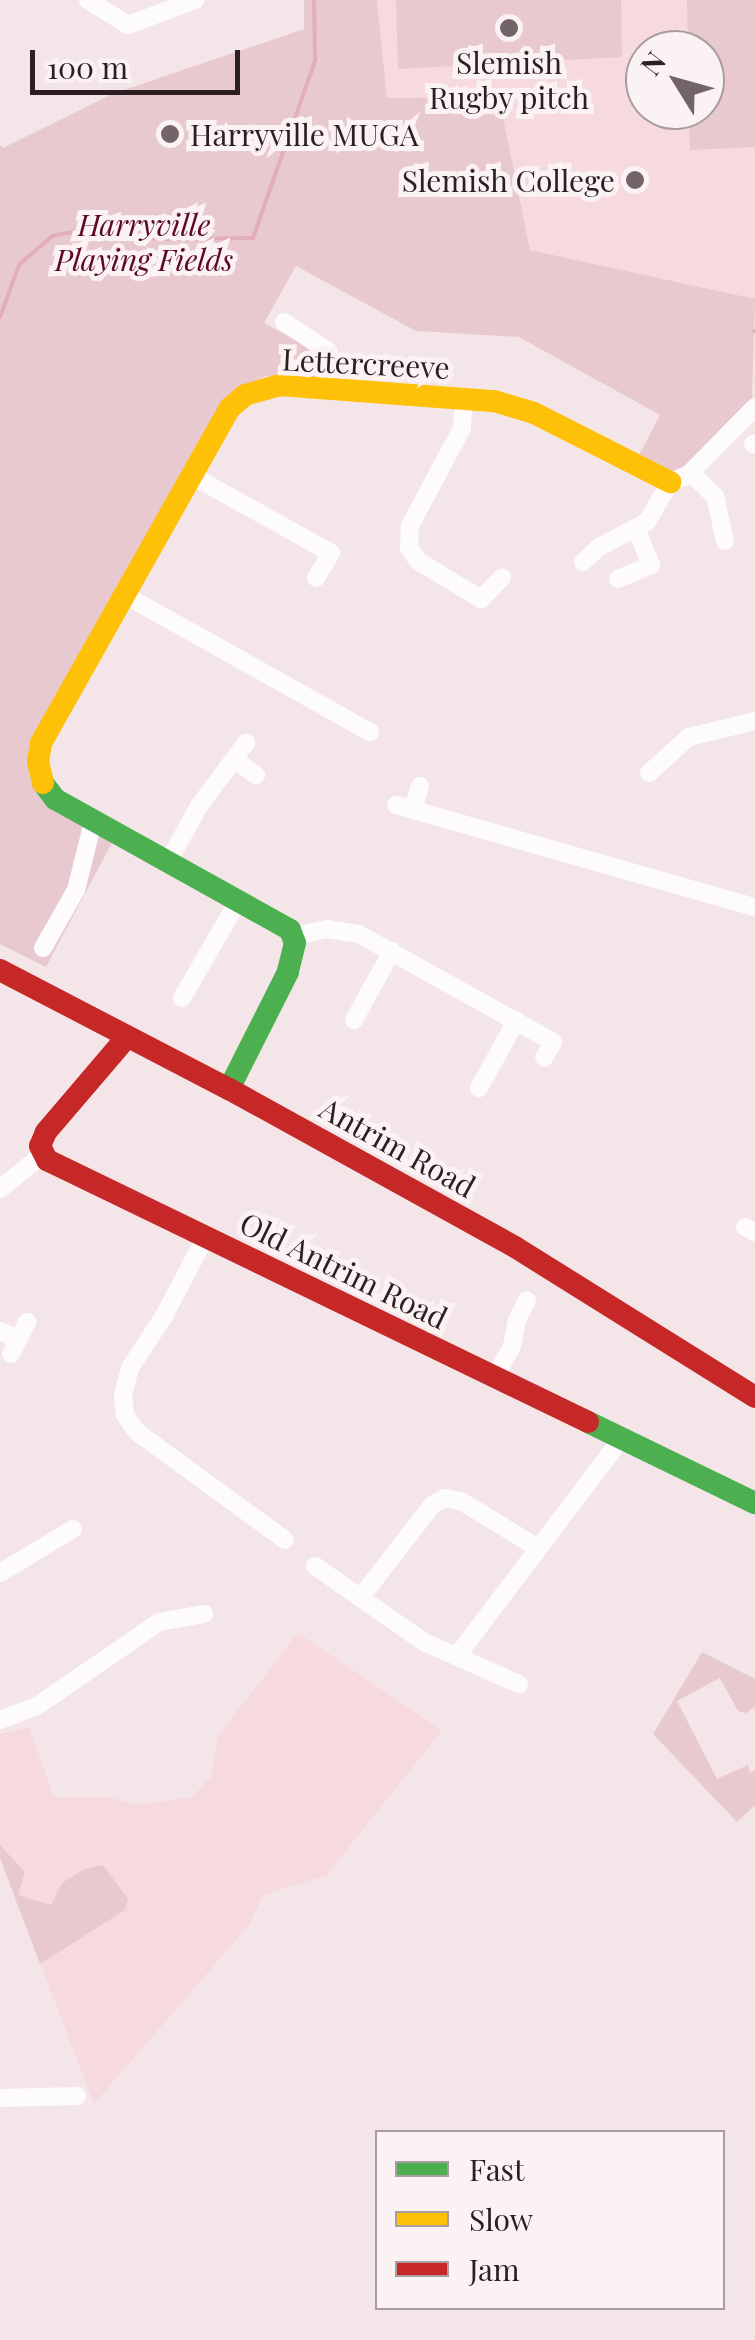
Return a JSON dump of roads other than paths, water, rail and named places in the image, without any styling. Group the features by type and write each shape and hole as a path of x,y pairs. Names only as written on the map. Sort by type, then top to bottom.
{"street":[{"path":"88,0 128,25 195,0"},
{"path":"284,322 328,352 328,386"},
{"name":"Lettercreeve","path":"294,936 285,926 237,903 49,795 39,772 39,750 224,415 245,395 279,384 464,398 525,409 680,477"},
{"name":"Lettercreeve","path":"464,398 462,428 410,526 408,544 418,561 482,598 502,577"},
{"path":"583,562 599,547 637,530 680,477 755,407"},
{"path":"191,475 331,553 316,578"},
{"path":"680,477 715,496 724,541"},
{"path":"618,579 651,565 637,530"},
{"path":"123,594 370,732"},
{"path":"649,773 674,738 755,721"},
{"path":"167,864 192,817 246,743"},
{"path":"234,760 256,775"},
{"path":"420,786 405,807 755,908"},
{"path":"42,948 46,925 76,890 93,822"},
{"path":"182,998 237,903"},
{"path":"229,1089 288,972 294,936 327,929 347,930 392,951 553,1042 544,1058"},
{"path":"354,1020 392,951"},
{"name":"Antrim Road","path":"0,970 229,1089 515,1247 755,1397"},
{"path":"480,1088 516,1021"},
{"path":"0,1189 42,1155 40,1146 46,1132 127,1037"},
{"name":"Old Antrim Road","path":"42,1155 755,1503"},
{"path":"206,1236 164,1316 130,1368 123,1396 125,1415 137,1432 285,1540"},
{"path":"495,1377 512,1346 517,1320 528,1300"},
{"path":"0,1330 19,1338"},
{"path":"457,1656 621,1439"},
{"path":"361,1597 432,1505 445,1498 461,1501 538,1548"},
{"path":"1,1571 73,1529"},
{"path":"315,1566 424,1642 519,1684"},
{"path":"0,1720 36,1706 159,1622 204,1614"},
{"path":"0,2098 77,2096"}],"waterway":[{"path":"0,317 19,265 52,236 77,231 166,239 253,238 315,61 314,0"}],"place":[{"name":"Slemish Rugby pitch","path":"509,28"},
{"name":"Harryville MUGA","path":"170,134"},
{"name":"Slemish College","path":"635,180"}],"park label":[{"name":"Harryville Playing Fields","path":"144,241"}]}
